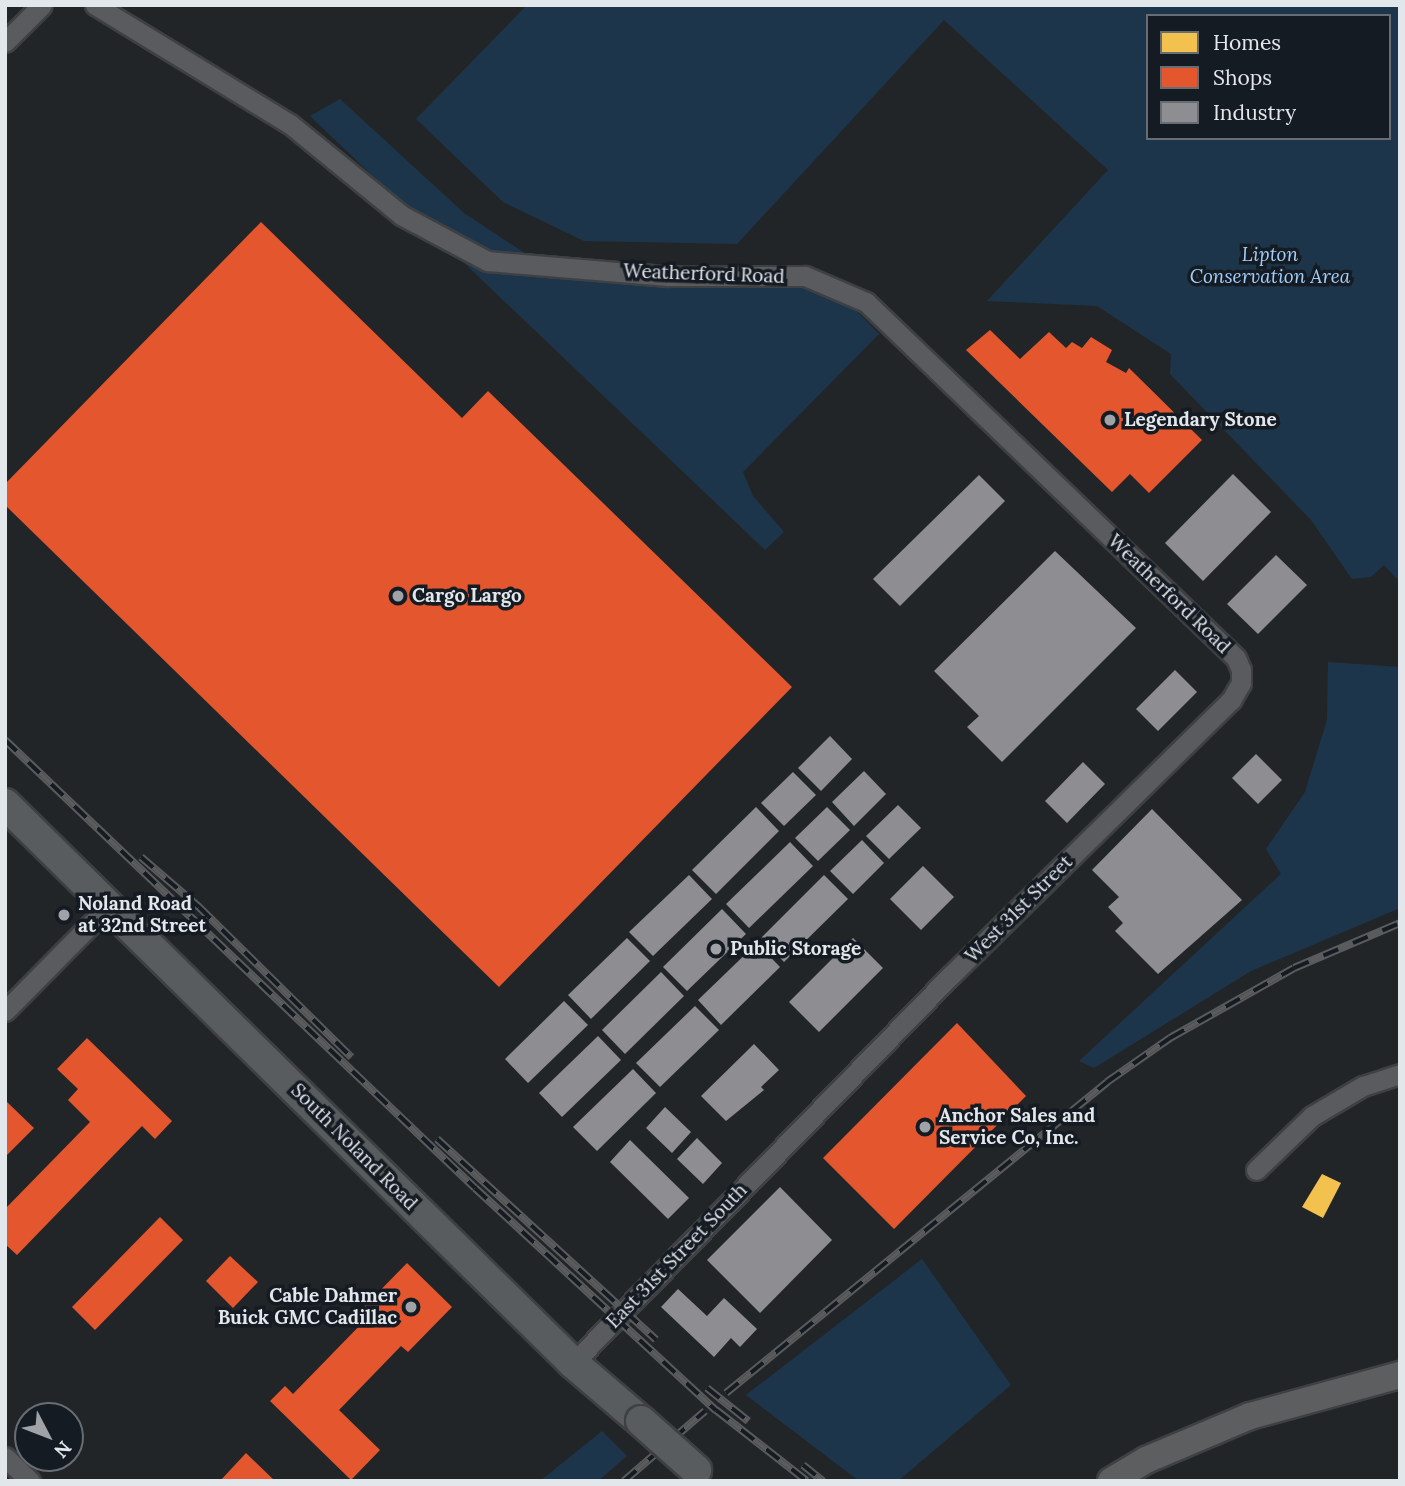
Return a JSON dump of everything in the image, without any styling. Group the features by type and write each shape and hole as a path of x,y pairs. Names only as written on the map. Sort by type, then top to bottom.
{"main road":[{"name":"South Noland Road","path":"5,804 573,1363 704,1475"}],"street":[{"path":"5,42 42,5"},
{"name":"Weatherford Road","path":"96,5 290,124 401,215 487,261 667,276 805,276 866,302 1238,663"},
{"name":"West 31st Street","path":"782,1150 1231,700 1241,683 1238,663"},
{"path":"5,1011 109,906"},
{"path":"1256,1170 1312,1116 1363,1086 1400,1074"},
{"name":"East 31st Street South","path":"573,1363 782,1150"},
{"path":"1111,1481 1146,1460 1250,1416 1400,1375"},
{"path":"5,1457 30,1481"}],"green space":[{"name":"Lipton Conservation Area","path":"527,5 1400,5 1400,582 1384,565 1371,577 1352,579 1311,520 1170,374 1171,354 1097,306 987,301 1108,170 944,20 737,244 584,241 503,202 416,119"},
{"path":"340,99 464,213 526,254 578,266 814,280 849,303 879,334 743,472 753,496 784,532 765,550 310,116"},
{"path":"1328,662 1400,667 1400,908 1251,971 1094,1068 1079,1061 1281,874 1266,849 1305,792 1327,720"},
{"path":"922,1259 1011,1385 898,1481 859,1481 746,1395"},
{"path":"602,1431 627,1456 598,1481 540,1481"}],"building: Homes":[{"path":"1322,1174 1341,1183 1323,1218 1302,1207"}],"building: Shops":[{"name":"Cargo Largo","path":"261,222 462,418 488,391 792,687 499,987 5,505 5,484"},
{"name":"Legendary Stone","path":"990,330 1020,359 1049,332 1066,348 1072,342 1082,348 1091,337 1112,350 1106,362 1126,373 1129,368 1202,440 1149,493 1130,474 1112,492 966,350"},
{"name":"Anchor Sales and Service Co, Inc.","path":"957,1023 1026,1096 894,1229 823,1158"},
{"path":"87,1038 172,1121 155,1139 142,1126 17,1255 5,1244 5,1209 90,1122 68,1100 78,1089 57,1069"},
{"path":"5,1103 34,1128 5,1157"},
{"path":"160,1217 183,1240 95,1330 72,1307"},
{"path":"230,1256 258,1282 233,1308 206,1281"},
{"path":"407,1263 452,1307 408,1352 401,1346 339,1410 380,1450 351,1480 270,1401 285,1386 293,1394 369,1316 362,1309"},
{"path":"246,1453 275,1481 220,1481"}],"building: Industry":[{"path":"1233,474 1271,512 1203,581 1165,543"},
{"path":"979,475 1005,501 900,606 873,579"},
{"path":"1055,551 1136,628 1002,762 967,727 979,716 934,671"},
{"path":"1276,555 1307,585 1258,634 1227,604"},
{"path":"1175,670 1197,692 1158,731 1136,709"},
{"path":"830,736 852,759 821,791 798,768"},
{"path":"1256,754 1282,780 1258,804 1232,778"},
{"path":"1083,762 1105,784 1067,823 1045,801"},
{"path":"864,771 886,794 854,826 832,802"},
{"path":"793,772 816,795 784,826 761,803"},
{"path":"898,805 921,828 889,859 866,836"},
{"path":"756,807 779,831 716,894 692,870"},
{"path":"827,807 850,830 818,861 795,838"},
{"path":"1152,809 1242,900 1158,974 1115,931 1123,923 1108,907 1119,897 1092,870"},
{"path":"862,840 884,863 853,894 830,871"},
{"path":"790,842 813,866 749,928 726,904"},
{"path":"923,866 954,897 921,930 890,899"},
{"path":"689,875 712,899 653,956 629,932"},
{"path":"824,875 848,899 784,962 761,938"},
{"path":"722,909 746,934 687,991 663,967"},
{"path":"627,938 650,961 591,1019 568,995"},
{"path":"853,938 883,968 819,1032 789,1002"},
{"path":"757,943 780,967 721,1025 698,1000"},
{"path":"661,972 684,996 625,1054 602,1030"},
{"path":"564,1001 588,1025 528,1083 505,1059"},
{"path":"695,1006 719,1030 660,1087 636,1063"},
{"path":"598,1036 621,1060 562,1117 539,1093"},
{"path":"754,1044 779,1070 761,1087 764,1090 726,1121 701,1096"},
{"path":"633,1069 656,1093 597,1151 573,1127"},
{"path":"665,1107 691,1132 672,1153 646,1128"},
{"path":"697,1138 722,1163 703,1184 677,1159"},
{"path":"630,1140 689,1198 668,1219 610,1162"},
{"path":"780,1187 832,1240 760,1313 707,1260"},
{"path":"678,1289 707,1316 724,1298 757,1329 740,1347 731,1338 714,1357 661,1307"}],"railway":[{"path":"5,740 475,1188 716,1410 807,1481"},
{"path":"141,857 199,907 351,1057"},
{"path":"726,1393 1107,1082 1170,1038 1294,968 1400,923"},
{"path":"437,1139 656,1340"},
{"path":"707,1388 748,1421"},
{"path":"624,1481 705,1411"},
{"path":"803,1465 823,1481"}],"place":[{"name":"Legendary Stone","path":"1110,420"},
{"name":"Cargo Largo","path":"398,596"},
{"name":"Noland Road at 32nd Street","path":"64,915"},
{"name":"Public Storage","path":"716,949"},
{"name":"Anchor Sales and Service Co, Inc.","path":"925,1127"},
{"name":"Cable Dahmer Buick GMC Cadillac","path":"411,1307"}]}
